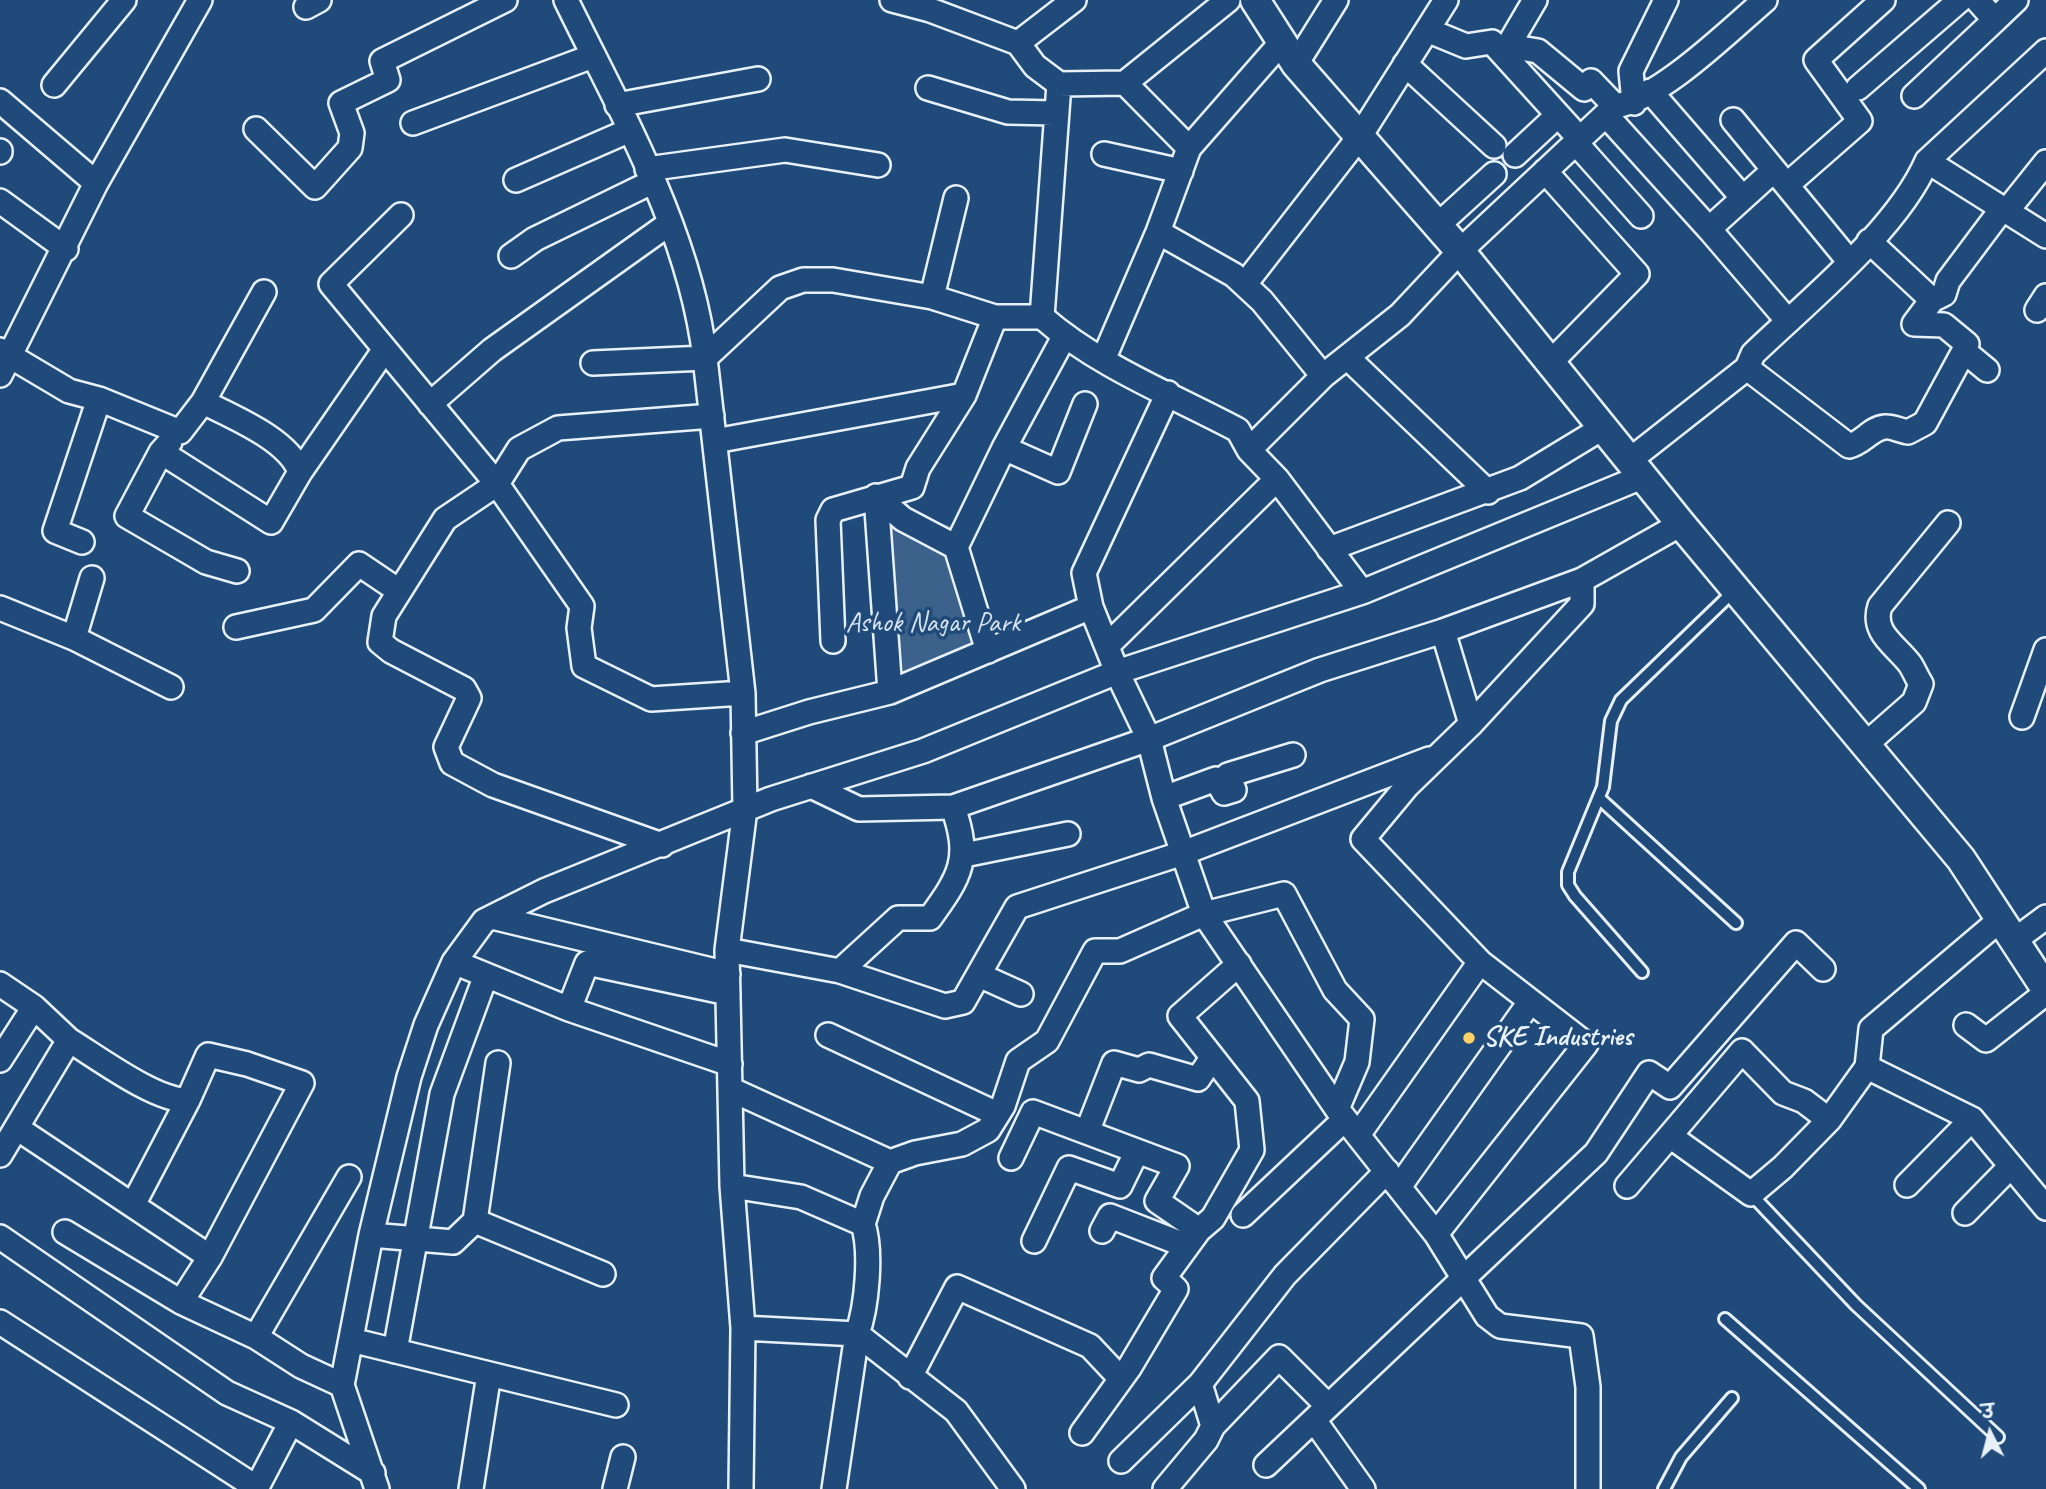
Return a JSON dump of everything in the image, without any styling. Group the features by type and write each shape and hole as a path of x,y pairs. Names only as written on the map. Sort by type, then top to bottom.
{"street":[{"path":"54,85 124,0"},
{"path":"180,432 99,399 69,391 3,360 65,249 96,183 200,0"},
{"path":"256,129 314,187 350,148 353,141 341,103 388,80 382,61 505,0"},
{"path":"566,0 651,175 670,223 700,316 712,416 743,693 745,809 727,950 732,1186 743,1328 741,1489"},
{"path":"892,0 931,5 1018,43 1035,66 1059,84 1125,83 1228,0"},
{"path":"1018,43 1074,0"},
{"path":"1103,360 1158,232 1189,148 1289,53 1336,0"},
{"path":"1245,284 1360,136 1446,0"},
{"path":"1535,0 1508,46 1538,51 1584,89 1591,81 1626,104 1742,197"},
{"path":"1666,0 1631,71 1626,104 1709,229 1788,321"},
{"path":"1704,52 1745,0"},
{"path":"1249,450 1323,376 1401,315 1460,251 1578,141 1626,104 1704,52 1765,0"},
{"path":"1709,229 1742,197 1781,177 1860,121 1816,60 1883,0"},
{"path":"1858,88 1960,0"},
{"path":"1978,0 1995,20"},
{"path":"1914,96 2016,0"},
{"path":"1264,4 1289,53 1460,251 1735,590 1961,859 2046,991 1986,1040 1966,1025"},
{"path":"1427,30 1466,46 1492,42 1558,115 1641,216"},
{"path":"375,1481 342,1385 371,1235 409,1077 426,1025 454,962 484,921 544,891 745,809 923,751 1116,672 1362,592 1637,468 1746,369 1753,354 1869,241 1917,185 1927,161 2046,51"},
{"path":"413,123 593,56"},
{"path":"1405,64 1504,150 1558,115"},
{"path":"617,105 758,79"},
{"path":"1125,83 1189,148"},
{"path":"1042,317 1059,84"},
{"path":"928,88 1008,112 1055,113"},
{"path":"0,101 96,183"},
{"path":"1733,120 1849,261"},
{"path":"516,180 628,131"},
{"path":"511,256 535,239 651,175 785,150 877,165"},
{"path":"1104,154 1181,171"},
{"path":"1927,161 2046,236"},
{"path":"1746,369 1849,446 1861,443 1867,436 1885,427 1908,432 1925,422 1967,344 1944,325 1914,324 1932,300 1944,294 1948,281 2046,162"},
{"path":"1545,172 1637,274 1551,362"},
{"path":"1438,225 1494,174"},
{"path":"932,297 956,198"},
{"path":"0,201 65,249"},
{"path":"401,215 331,284 497,484 582,606 579,628 584,666 651,699 743,693"},
{"path":"430,404 492,350 670,223"},
{"path":"1158,232 1245,284 1323,376"},
{"path":"1869,241 1932,300"},
{"path":"593,363 705,358 780,288 803,281 833,280 932,297 995,317 1042,317 1064,337 1103,360 1238,430 1249,450 1277,479 1362,592"},
{"path":"237,571 206,562 127,516 161,452 203,402 264,292"},
{"path":"833,641 828,520 833,510 912,487 918,468 964,395 995,317"},
{"path":"988,651 956,547 1003,448 1064,337"},
{"path":"161,452 271,522 300,472 385,349"},
{"path":"1964,351 1987,370"},
{"path":"1348,358 1488,492"},
{"path":"1168,393 1084,573 1091,607 1108,645 1116,672 1149,739 1164,799 1204,914 1347,1121 1436,1234 1487,1316 1500,1326 1581,1336 1588,1387 1588,1489"},
{"path":"715,442 964,395"},
{"path":"82,542 55,531 99,399"},
{"path":"203,402 265,436 296,459 300,472"},
{"path":"1003,448 1058,472 1085,404"},
{"path":"662,845 493,785 452,763 446,747 469,698 464,690 391,651 380,642 384,617 445,519 497,484 519,449 558,429 712,416"},
{"path":"1329,549 1488,492 1540,467 1604,427"},
{"path":"1108,645 1277,479"},
{"path":"876,496 903,519 956,547"},
{"path":"876,496 890,692"},
{"path":"1866,745 1914,702 1921,684 1910,664 1878,625 1876,617 1880,607 1948,523"},
{"path":"811,786 859,809 953,807 1149,739 1320,670 1443,631 1583,580 1681,524"},
{"path":"236,627 314,610 359,564 398,591"},
{"path":"74,638 92,578"},
{"path":"1436,1234 1586,1044 1480,962 1363,839 1407,786 1471,724 1583,604 1583,580"},
{"path":"743,733 809,712 890,692 1091,607"},
{"path":"0,608 74,638 171,687"},
{"path":"1443,631 1471,724"},
{"path":"2022,717 2046,650"},
{"path":"1164,799 1216,779 1224,793 1234,790 1227,775 1293,755"},
{"path":"727,950 840,971 945,1006 963,1002 1017,907 1182,853 1438,756"},
{"path":"840,971 898,918 930,918 946,897 964,855 962,834 953,807"},
{"path":"964,855 1068,834"},
{"path":"730,1089 890,1162 972,1141 988,1130 1018,1061 1047,1041 1095,951 1120,951 1204,914 1284,894 1335,989 1362,1019 1347,1121"},
{"path":"492,917 728,983"},
{"path":"1670,1136 1751,1194 1783,1167 1829,1120 1867,1067 1871,1030 2008,930 2046,917"},
{"path":"1266,1465 1596,1153 1649,1073 1670,1087 1796,943 1823,969"},
{"path":"454,962 569,1009 730,1064"},
{"path":"1243,1215 1347,1121 1480,962"},
{"path":"569,1009 587,963 728,983"},
{"path":"1082,1433 1121,1379 1176,1289 1164,1278 1193,1238 1213,1218 1252,1150 1247,1101 1180,1016 1239,964"},
{"path":"395,1351 442,1094 486,975"},
{"path":"979,975 1021,994"},
{"path":"0,984 34,1007 69,1040 160,1093 179,1101 188,1100"},
{"path":"1121,1461 1199,1384 1284,1275 1393,1179 1530,1002"},
{"path":"0,1059 34,1007"},
{"path":"828,1035 997,1114"},
{"path":"0,1155 69,1040"},
{"path":"1627,1186 1742,1051 1783,1093 1804,1101 1829,1120"},
{"path":"133,1205 188,1100 208,1055 236,1061 302,1083 210,1257 181,1302"},
{"path":"1087,1132 1114,1063 1139,1070 1149,1065 1198,1079 1212,1058"},
{"path":"371,1235 417,1241 453,1241 475,1221 498,1063"},
{"path":"1867,1067 1972,1119 2046,1208"},
{"path":"1011,1158 1033,1112 1177,1166 1157,1201 1193,1238"},
{"path":"1907,1185 1972,1119"},
{"path":"17,1128 210,1257"},
{"path":"1034,1241 1069,1168 1120,1186 1137,1151"},
{"path":"835,1489 857,1334 864,1312 867,1237 863,1224 872,1195 890,1162"},
{"path":"1965,1213 2011,1166"},
{"path":"256,1337 349,1177"},
{"path":"732,1186 801,1197 863,1224"},
{"path":"1102,1231 1110,1216 1193,1238"},
{"path":"475,1221 603,1274"},
{"path":"65,1231 181,1302 256,1337 301,1366 342,1385"},
{"path":"0,1237 227,1393 291,1422 375,1481"},
{"path":"910,1377 957,1287 1090,1346 1121,1379"},
{"path":"0,1322 256,1489 291,1422"},
{"path":"743,1328 857,1334 956,1411 1013,1489"},
{"path":"351,1340 616,1405"},
{"path":"1165,1489 1206,1440 1213,1426 1279,1357 1321,1413 1363,1489"},
{"path":"471,1489 489,1374"},
{"path":"1199,1384 1213,1426"},
{"path":"615,1489 623,1457"}],"lane":[{"path":"1642,972 1568,885 1572,859 1600,799 1611,721 1621,700 1735,590"},
{"path":"1600,799 1736,923"},
{"path":"1751,1194 1856,1305 1998,1437"},
{"path":"1725,1319 1919,1489"},
{"path":"1664,1489 1681,1458 1732,1398"}],"green space":[{"name":"Ashok Nagar Park","path":"889,510 955,527 981,647 896,680"}],"place":[{"name":"SKE Industries","path":"1469,1038"}]}
